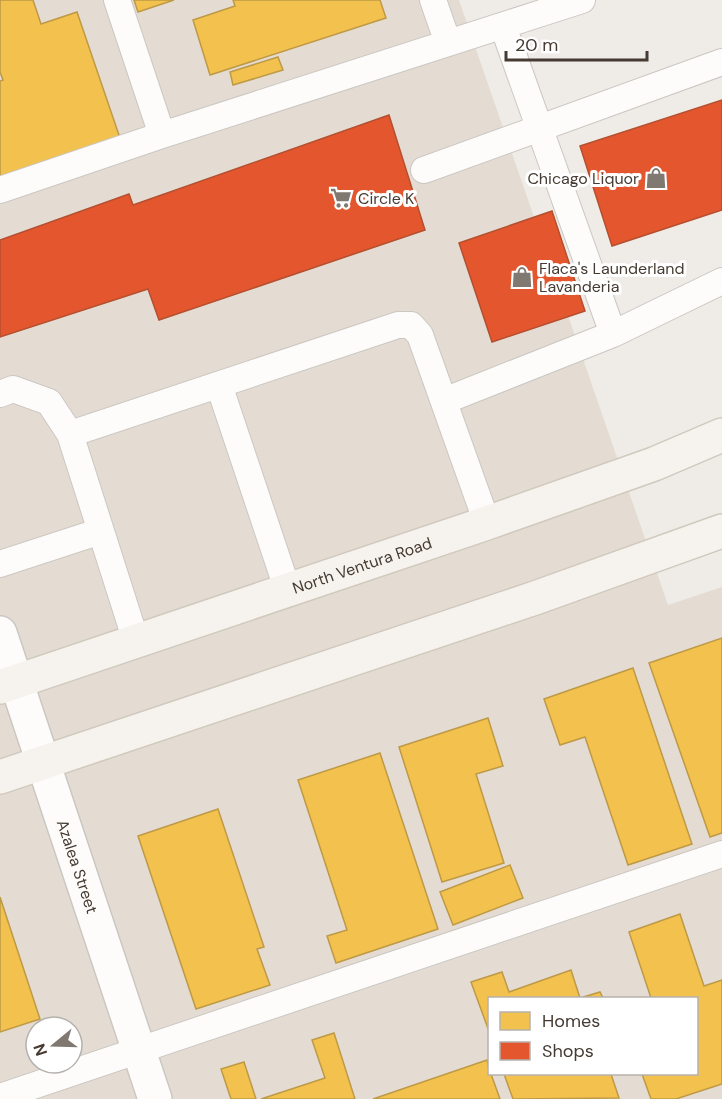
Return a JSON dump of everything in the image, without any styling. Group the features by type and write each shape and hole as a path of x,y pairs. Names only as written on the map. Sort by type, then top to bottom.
{"main road":[{"name":"North Ventura Road","path":"8,684 487,523 654,464 722,435"},
{"path":"0,777 535,598 722,531"}],"street":[{"name":"Azalea Street","path":"0,633 8,684 44,763 155,1099"}],"lane":[{"path":"117,0 162,135"},
{"path":"433,0 448,43"},
{"path":"0,190 162,135 582,0"},
{"path":"503,26 613,334"},
{"path":"424,170 722,62"},
{"path":"444,401 613,334 722,281"},
{"path":"70,435 398,325 411,325 420,335 487,523"},
{"path":"219,385 288,591"},
{"path":"0,394 13,389 49,402 70,435 136,641"},
{"path":"0,564 101,531"},
{"path":"0,1097 722,854"}],"shaded area":[{"path":"0,0 459,0 668,605 722,587 722,1099 0,1099"}],"building: Homes":[{"path":"0,0 33,0 41,24 77,12 120,138 0,179 0,81 3,80 0,72"},
{"path":"134,0 174,0 138,12"},
{"path":"233,0 380,0 386,18 210,75 193,20 235,6"},
{"path":"278,57 283,70 233,85 230,72"},
{"path":"722,638 722,833 710,837 649,663"},
{"path":"633,668 692,844 628,865 585,737 560,745 544,699"},
{"path":"488,718 503,766 476,774 504,863 442,882 399,747"},
{"path":"380,753 438,929 336,963 327,936 347,930 298,780"},
{"path":"218,809 264,947 257,949 270,985 196,1009 138,836"},
{"path":"510,865 523,898 453,925 440,892"},
{"path":"0,897 39,1015 24,1015 24,1024 0,1032"},
{"path":"680,914 704,986 722,980 722,1084 676,1099 651,1099 642,1075 698,1075 698,997 651,997 629,932"},
{"path":"571,970 580,997 488,997 488,1029 471,982 502,972 509,992"},
{"path":"600,992 602,997 583,997"},
{"path":"334,1033 355,1099 261,1099 325,1078 312,1040"},
{"path":"487,1060 488,1075 491,1075 500,1099 373,1099"},
{"path":"244,1062 256,1099 231,1099 221,1069"},
{"path":"504,1075 611,1075 619,1098 513,1099"}],"building: Shops":[{"name":"Chicago Liquor","path":"722,100 722,210 612,246 580,146"},
{"path":"389,115 425,230 159,320 148,289 0,337 0,240 129,194 133,205"},
{"name":"Flaca's Launderland Lavanderia","path":"552,211 585,311 492,342 459,243"}],"place":[{"name":"Chicago Liquor","path":"656,178"},
{"name":"Circle K","path":"341,198"},
{"name":"Flaca's Launderland Lavanderia","path":"522,277"}]}
